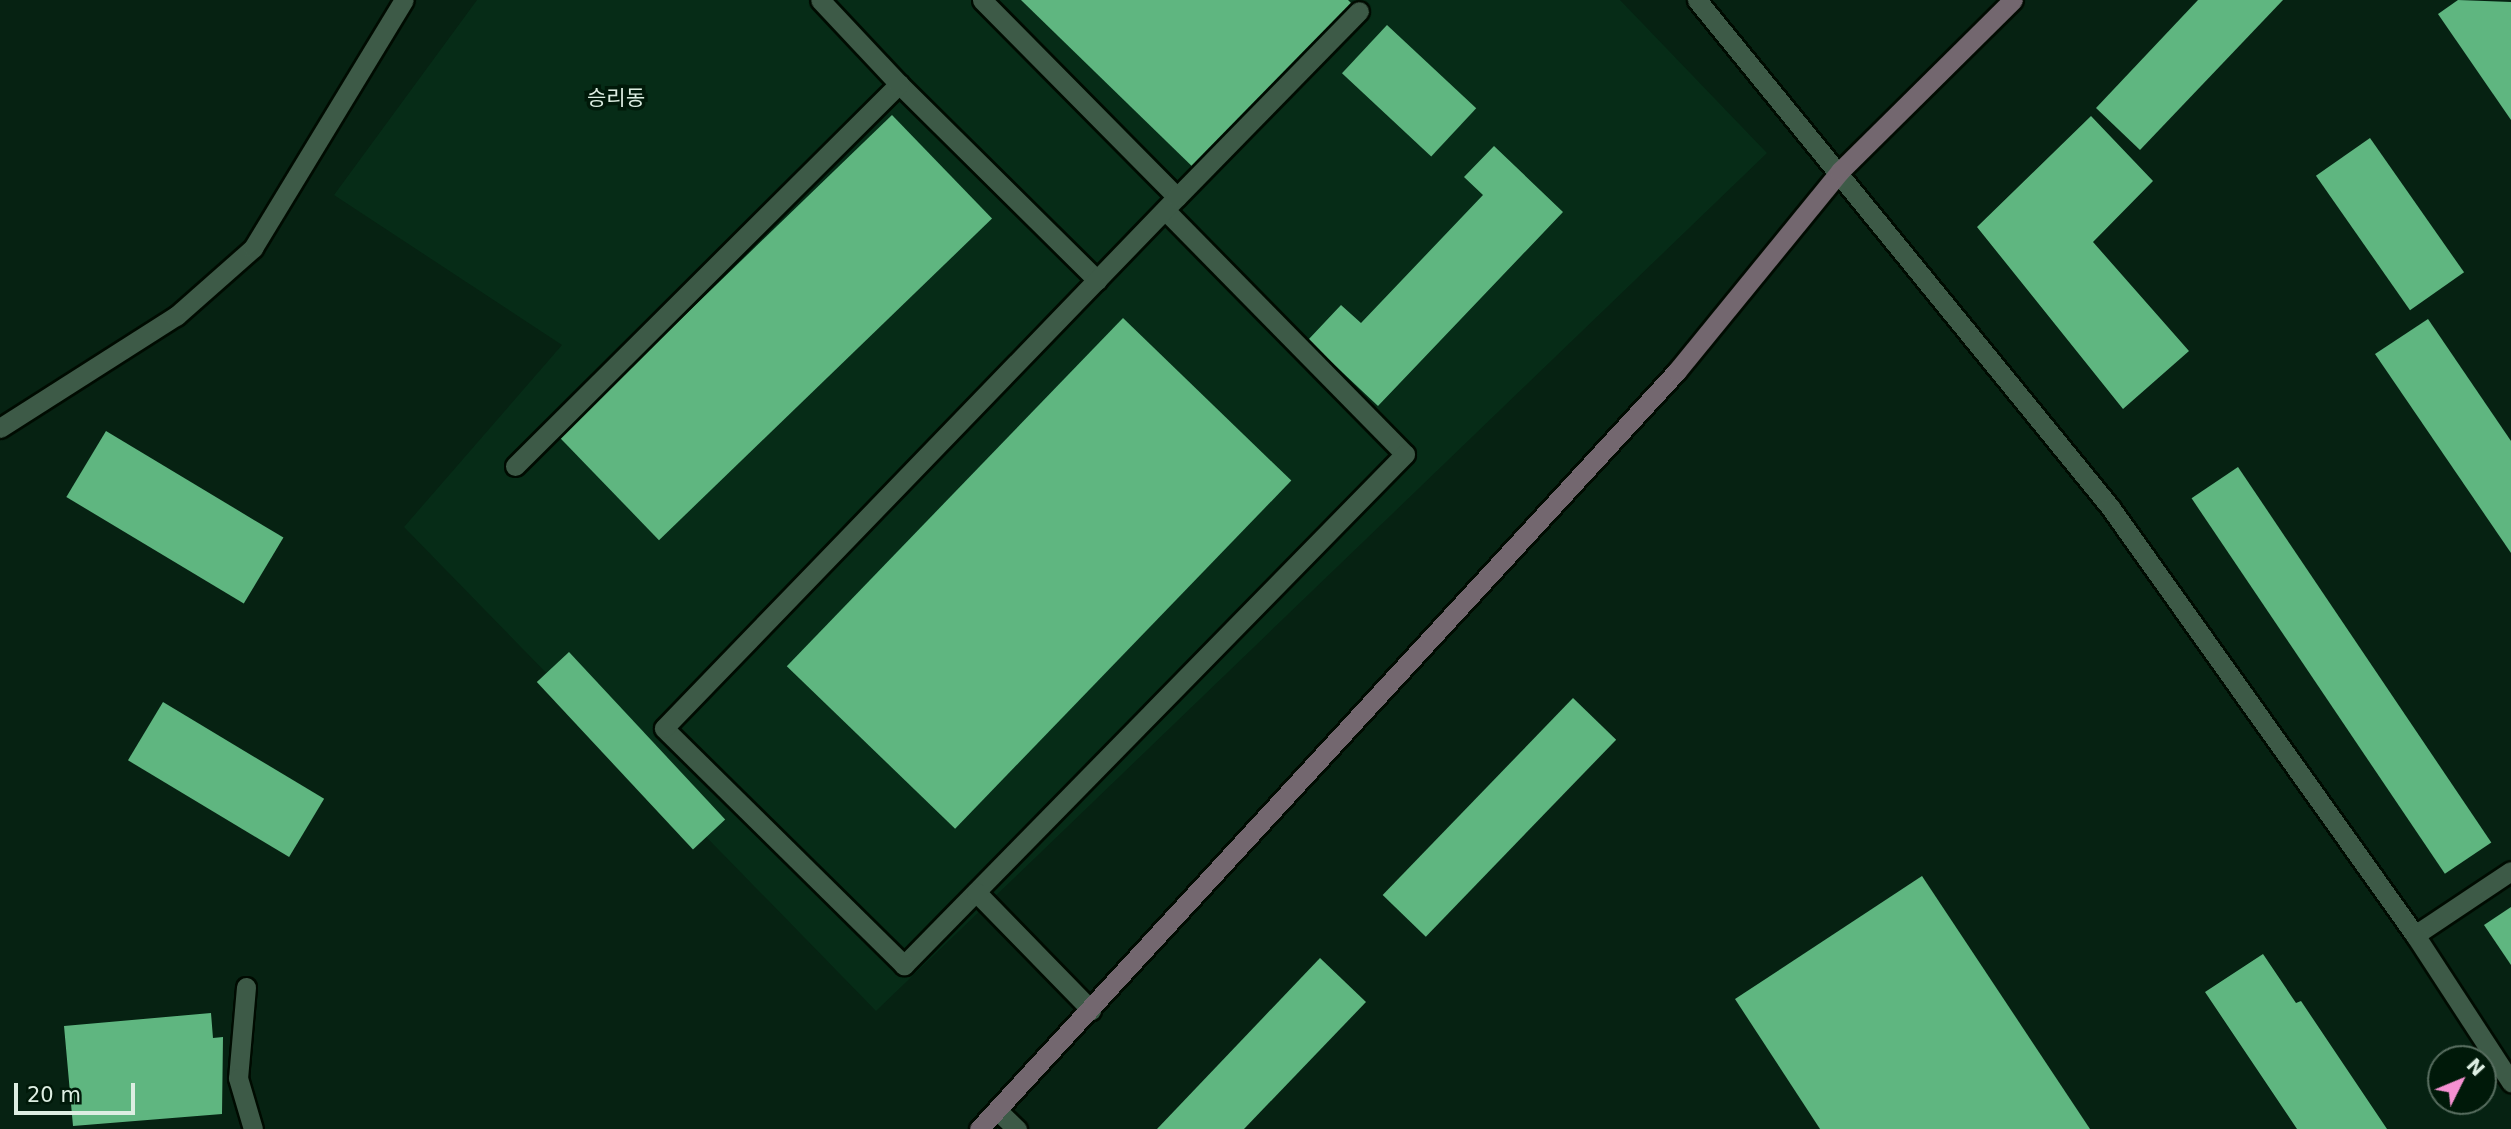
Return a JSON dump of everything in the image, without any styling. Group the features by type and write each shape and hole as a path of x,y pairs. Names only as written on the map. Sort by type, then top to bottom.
{"main road":[{"path":"979,1129 1677,371 1840,171 2013,0"}],"street":[{"path":"0,428 176,316 253,248 404,0"},
{"path":"820,0 899,84 1097,280"},
{"path":"982,0 1171,204 1405,454 904,965 664,728 1097,280 1171,204 1359,11"},
{"path":"1697,0 1840,171 2110,507 2415,935 2511,1082"},
{"path":"516,466 899,84"},
{"path":"2415,935 2511,871"},
{"path":"976,892 1091,1010"},
{"path":"246,987 238,1078 249,1127"},
{"path":"997,1110 1017,1129"}],"shaded area":[{"path":"477,0 1620,0 1767,153 876,1011 404,527 562,345 334,195"}],"building":[{"path":"1021,0 1348,0 1359,11 1201,175"},
{"path":"2198,0 2283,0 2140,150 2096,108"},
{"path":"2458,0 2511,2 2511,120 2438,14"},
{"path":"1387,25 1476,108 1431,156 1342,73"},
{"path":"892,115 992,219 659,540 559,437"},
{"path":"2091,116 2153,181 2093,242 2189,351 2123,409 1977,227"},
{"path":"2370,138 2464,272 2410,310 2316,176"},
{"path":"1494,146 1563,212 1378,406 1308,340 1341,305 1361,323 1483,195 1464,177"},
{"path":"1123,318 1291,481 955,829 787,666"},
{"path":"2428,319 2511,441 2511,553 2375,354"},
{"path":"106,431 283,538 244,604 66,497"},
{"path":"2238,467 2491,843 2445,874 2192,498"},
{"path":"569,652 725,819 693,849 537,682"},
{"path":"1573,698 1616,740 1426,937 1383,895"},
{"path":"163,702 324,799 289,857 128,760"},
{"path":"1922,876 2090,1129 1820,1129 1735,999"},
{"path":"2511,907 2511,965 2484,925"},
{"path":"2263,954 2296,1003 2301,1001 2387,1129 2297,1129 2205,992"},
{"path":"1320,958 1366,1002 1244,1129 1157,1129"},
{"path":"211,1013 213,1038 223,1037 222,1114 73,1126 64,1026"}],"district":[{"name":"승리동","path":"616,98"}]}
